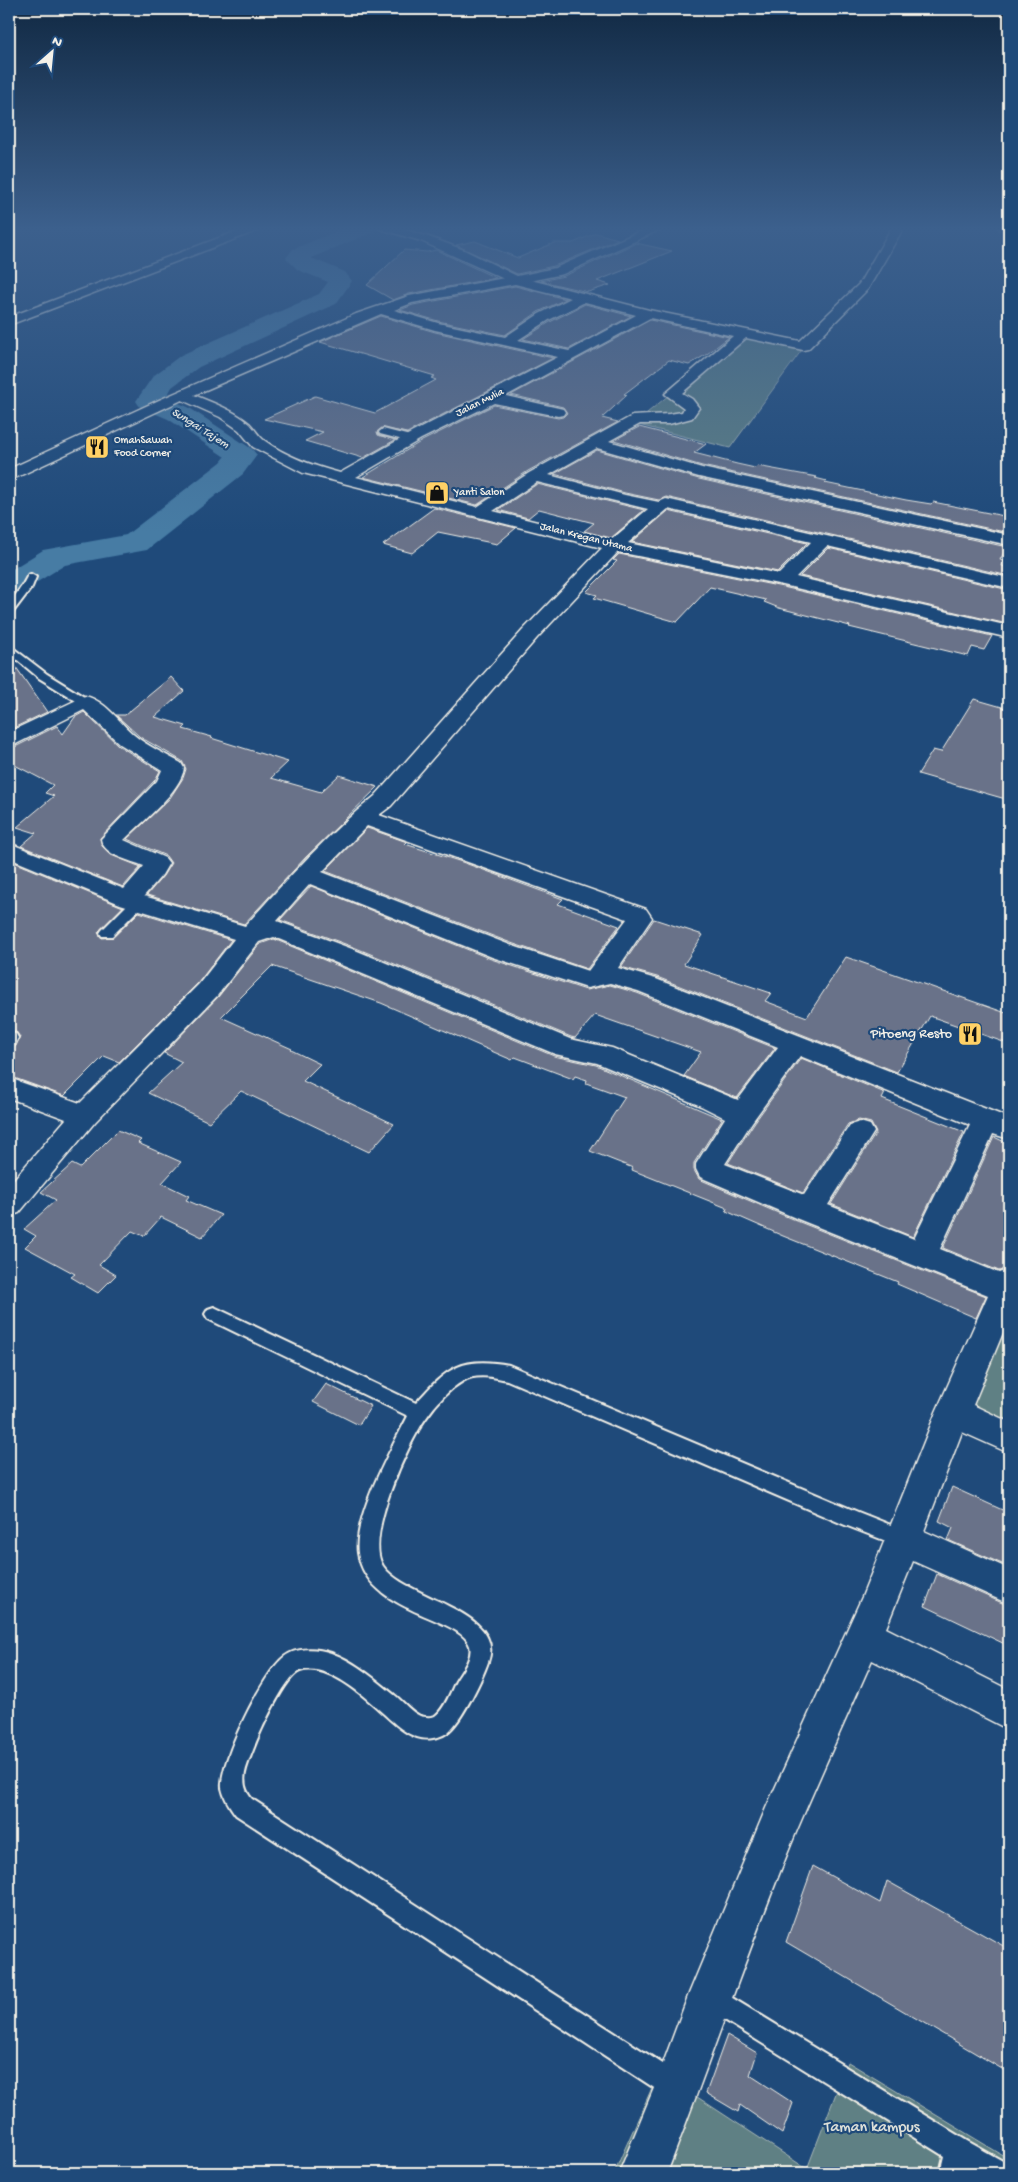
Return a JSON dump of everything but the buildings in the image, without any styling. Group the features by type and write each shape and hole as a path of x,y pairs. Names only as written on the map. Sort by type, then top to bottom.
{"street":[{"path":"9,475 159,405 333,329"},
{"path":"448,329 570,355"},
{"path":"506,342 526,329"},
{"name":"Jalan Mulia","path":"341,479 411,439 492,398 620,329"},
{"path":"714,329 805,345 821,329"},
{"path":"480,512 535,476 637,419 669,419 687,415 692,408 687,402 672,394 742,335"},
{"name":"Jalan Kregan Utama","path":"182,395 225,414 244,427 258,444 309,470 614,546 783,580 1008,629"},
{"path":"492,398 558,412"},
{"path":"595,442 690,482 1009,540"},
{"path":"9,1205 85,1115 208,990 250,936 306,874 363,817 383,801 410,772 428,748 530,634 614,546 661,507 624,500 535,476"},
{"path":"690,482 666,504 1009,583"},
{"path":"783,580 822,541"},
{"path":"9,740 85,702 97,710 127,740 173,768 172,776 165,786 112,839 113,844 118,848 157,864 133,900"},
{"path":"363,817 637,914 640,918 598,978"},
{"path":"9,850 133,900 250,936 276,929 346,956 564,1047 603,1055 711,1099 742,1115"},
{"path":"306,874 501,951 587,980 610,974 647,985 998,1125 922,1254"},
{"path":"643,2173 677,2088 710,1996 780,1822 864,1636 953,1412 1008,1286 809,1210 710,1169 713,1160 742,1115 795,1043"},
{"path":"9,1088 85,1115"},
{"path":"809,1210 860,1132"},
{"path":"953,1412 1009,1438"},
{"path":"904,1539 1009,1588"},
{"path":"864,1636 1009,1711"}],"lane":[{"path":"383,432 411,439"},
{"path":"9,610 27,587 30,577"},
{"path":"9,648 43,676 85,702"},
{"path":"107,933 133,900"},
{"path":"214,1314 419,1413"},
{"path":"677,2088 244,1807 236,1797 233,1787 242,1750 278,1678 293,1663 304,1660 327,1662 352,1676 417,1726 435,1728 442,1724 448,1715 478,1662 480,1648 476,1636 456,1621 398,1593 384,1583 376,1573 368,1553 372,1522 383,1488 419,1413 449,1378 458,1373 475,1369 499,1371 904,1539"},
{"path":"710,1996 956,2162 999,2173"}],"green space":[{"path":"741,336 804,347 730,448 631,423 647,413"},
{"path":"1009,1293 1009,1447 954,1421"},
{"name":"Taman kampus","path":"848,2062 1009,2159 1009,2173 614,2173 659,2072 807,2169"}],"waterway":[{"name":"Sungai Tajem","path":"9,585 55,557 136,543 232,468 242,455 178,413 150,401 162,382 190,361 262,329"}],"place":[{"name":"OmahSawah Food Corner","path":"97,447"},
{"name":"Yanti Salon","path":"437,493"},
{"name":"Pitoeng Resto","path":"970,1034"}]}
